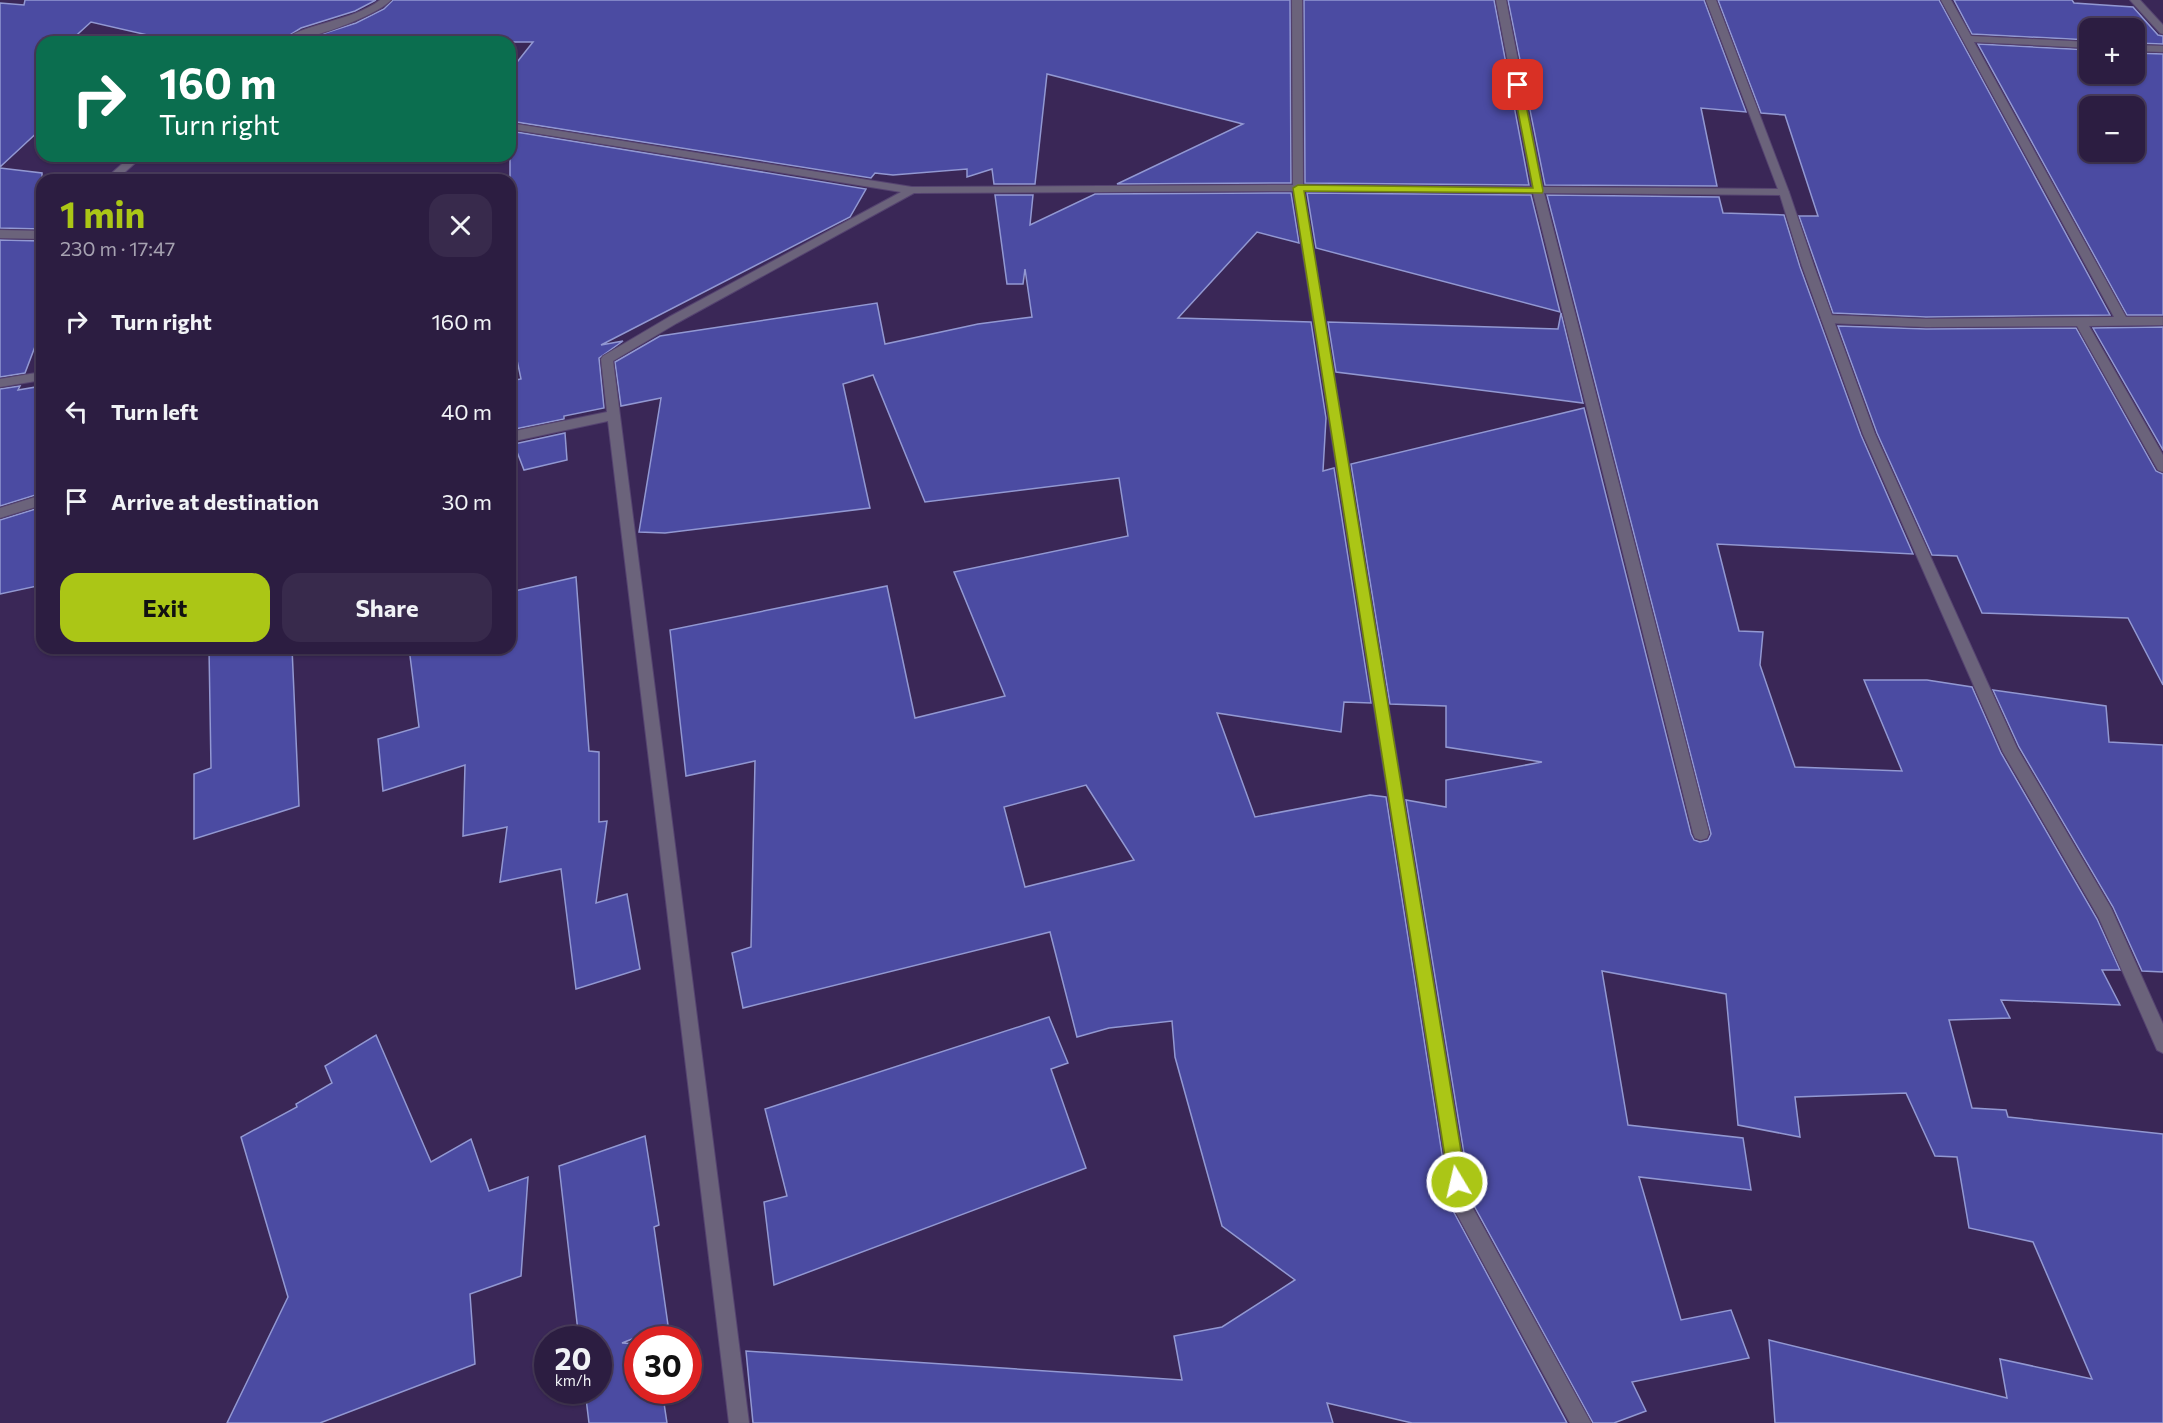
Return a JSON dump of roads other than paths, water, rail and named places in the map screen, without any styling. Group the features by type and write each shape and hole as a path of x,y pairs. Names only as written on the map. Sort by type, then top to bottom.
{"street":[{"path":"297,36 374,11 386,0"},
{"path":"1297,0 1298,188 1461,1205 1581,1423"},
{"path":"1501,0 1538,191 1701,833"},
{"path":"1711,0 1784,192 1869,434 2011,752 2105,913 2163,1044"},
{"path":"1946,0 2122,321"},
{"path":"2134,0 2163,31"},
{"path":"1967,39 2079,44"},
{"path":"2145,48 2163,49"},
{"path":"516,127 912,190 1298,188 1784,192"},
{"path":"116,174 131,162"},
{"path":"739,1423 607,359 673,320 912,190"},
{"path":"0,234 36,236"},
{"path":"1827,319 1926,323 2163,321"},
{"path":"2081,322 2163,467"},
{"path":"0,383 36,377"},
{"path":"516,436 614,415"},
{"path":"0,513 36,502"}]}
